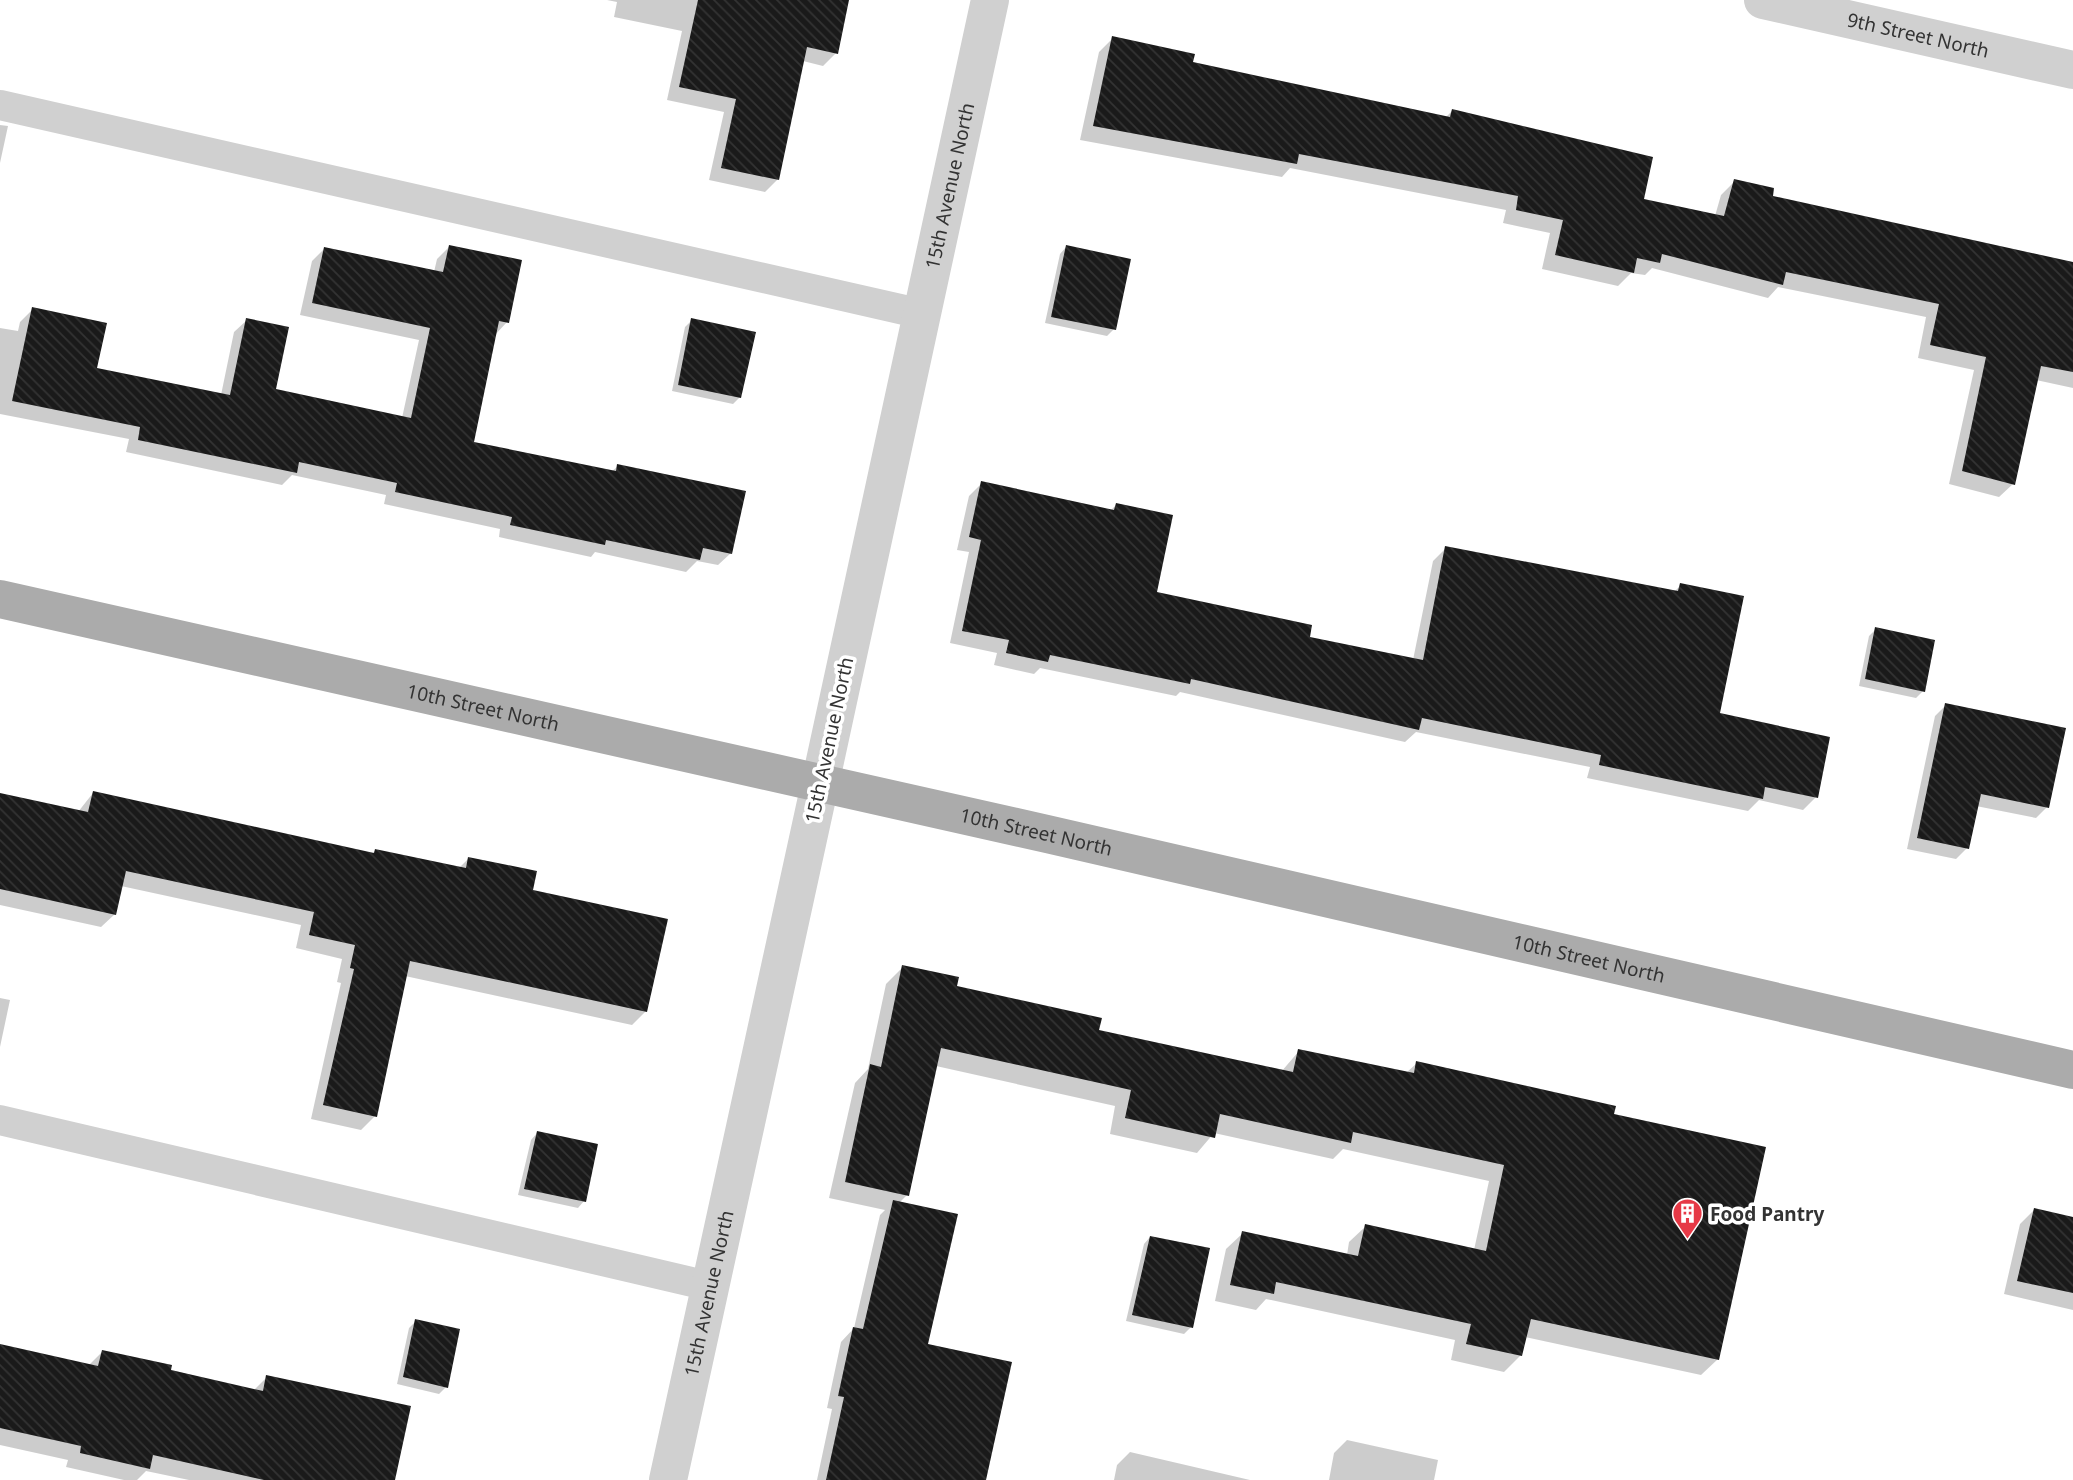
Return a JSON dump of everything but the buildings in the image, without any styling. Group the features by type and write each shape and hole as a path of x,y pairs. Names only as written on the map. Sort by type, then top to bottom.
{"main road":[{"name":"10th Street North","path":"0,599 2073,1070"}],"street":[{"name":"15th Avenue North","path":"668,1480 990,0"},
{"name":"9th Street North","path":"1763,0 2073,70"}],"lane":[{"path":"0,105 922,314"},
{"path":"0,1120 709,1286"}],"place":[{"name":"Food Pantry","path":"1687,1241"}]}
